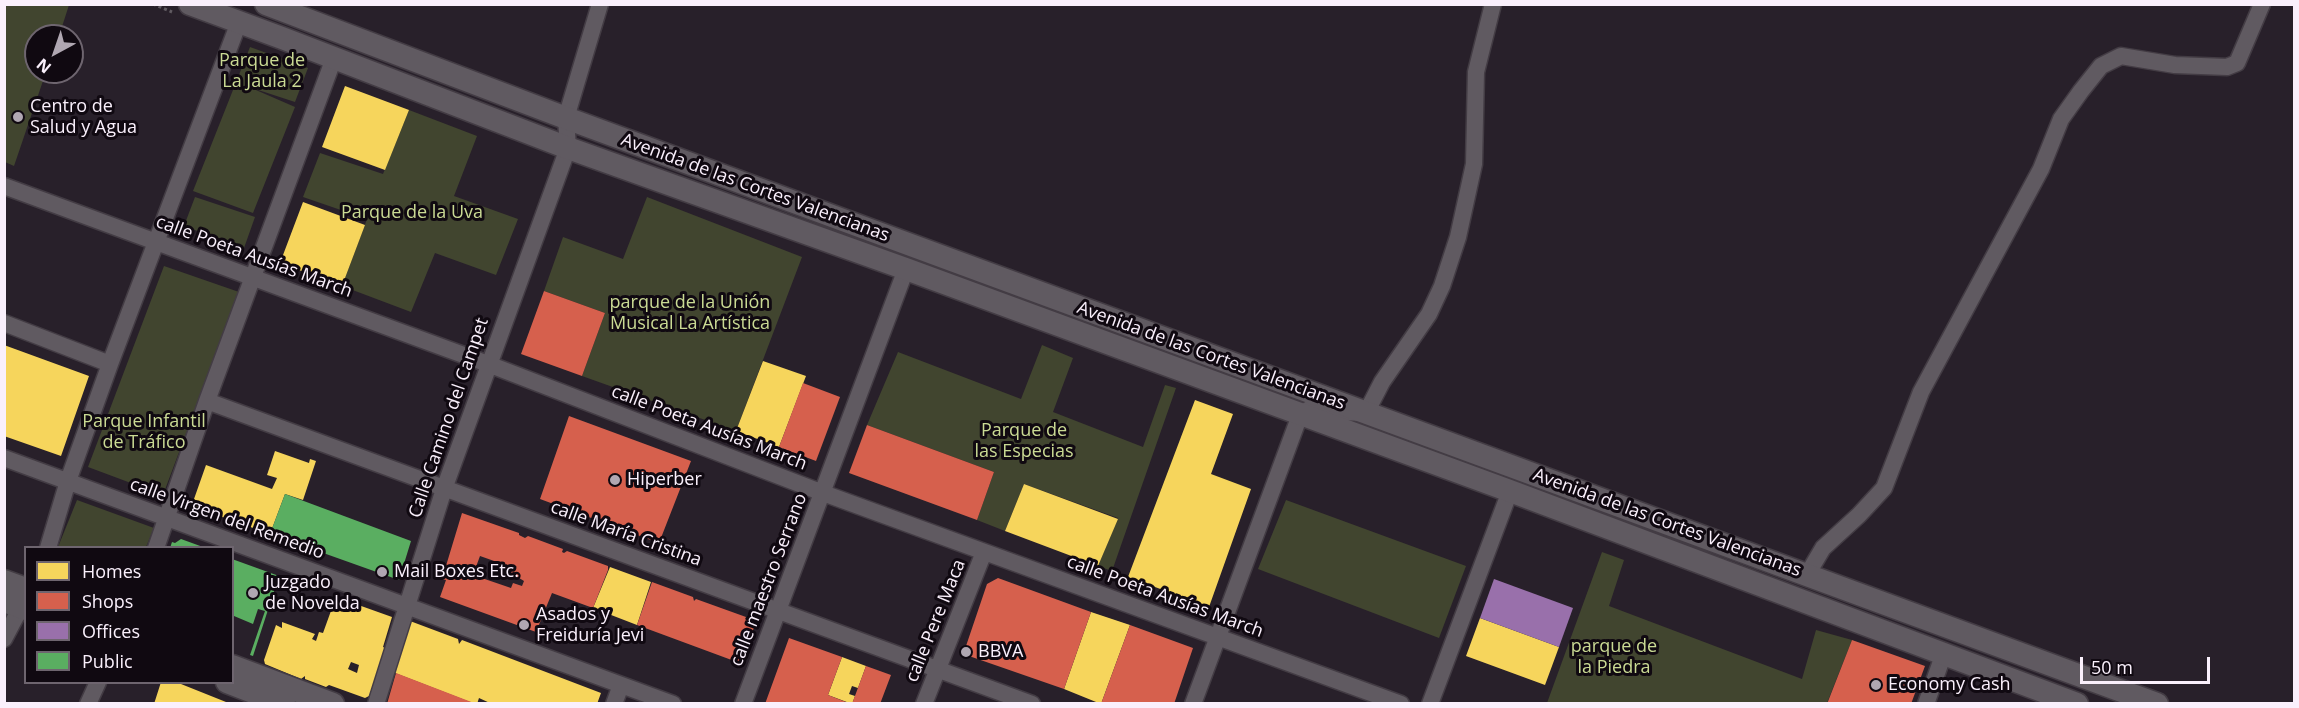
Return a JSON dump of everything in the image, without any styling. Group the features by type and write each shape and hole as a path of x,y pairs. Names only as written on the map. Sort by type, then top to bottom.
{"street":[{"name":"Avenida de las Cortes Valencianas","path":"190,4 568,148 906,269 1510,491 2077,704"},
{"name":"Avenida de las Cortes Valencianas","path":"266,4 566,118 2157,704"},
{"path":"568,148 566,118 600,4"},
{"path":"1193,704 1216,636 1299,415 1314,406 1340,412 1366,413 1388,374 1429,314 1442,286 1458,237 1474,164 1476,72 1493,4"},
{"path":"1807,575 1823,548 1884,488 1921,392 2041,168 2061,119 2080,91 2102,66 2121,56 2175,65 2227,67 2237,63 2262,4"},
{"path":"49,546 68,481 110,364 239,22"},
{"path":"157,546 207,401 334,58"},
{"name":"Calle Camino del Campet","path":"376,704 444,489 568,148"},
{"name":"calle Poeta Ausías March","path":"4,186 488,364 823,493 1401,704"},
{"name":"calle maestro Serrano","path":"743,704 906,269"},
{"path":"4,323 110,364"},
{"name":"calle María Cristina","path":"207,401 1032,704"},
{"name":"calle Virgen del Remedio","path":"4,458 673,704"},
{"path":"1430,704 1510,491"},
{"name":"calle Pere Maca","path":"924,704 984,552"},
{"path":"4,581 19,601 4,639"},
{"path":"1926,704 1944,653"},
{"path":"234,667 333,704"},
{"path":"88,704 97,684"},
{"path":"232,684 284,704"},
{"path":"614,704 621,685"}],"green space":[{"name":"Centro de Salud y Agua","path":"4,5 69,5 63,24 24,24 24,84 42,84 14,166 5,162"},
{"name":"Parque de La Jaula 2","path":"250,47 308,68 295,102 249,87 295,107 253,213 193,191"},
{"name":"Parque de la Uva","path":"409,110 477,136 454,196 518,219 496,275 435,253 411,312 342,286 367,219 303,197 320,153 383,174"},
{"path":"195,197 255,217 244,248 184,226"},
{"name":"parque de la Unión Musical La Artística","path":"647,197 802,257 736,431 582,376 605,313 544,291 563,237 623,259"},
{"name":"Parque Infantil de Tráfico","path":"164,266 239,292 163,495 88,467"},
{"name":"Parque de las Especias","path":"1042,345 1073,358 1053,412 1143,447 1165,385 1176,388 1112,571 1098,566 1118,518 1024,484 1005,531 977,520 994,472 867,425 898,352 1021,399"},
{"path":"77,500 154,528 146,546 58,546"},
{"path":"1286,500 1466,566 1439,638 1258,569"},
{"name":"parque de la Piedra","path":"1602,552 1624,560 1609,606 1802,679 1816,630 1852,640 1827,703 1547,703"}],"building: Homes":[{"path":"345,86 409,110 385,170 322,147"},
{"path":"303,202 365,225 342,286 280,263"},
{"path":"4,345 89,376 61,456 4,436"},
{"path":"763,361 806,376 779,447 736,431"},
{"path":"1195,400 1233,414 1211,474 1251,489 1209,607 1128,577"},
{"path":"275,451 309,463 310,459 316,461 303,500 285,494 270,534 197,508 194,499 206,465 272,489 277,478 267,475"},
{"path":"1024,484 1118,519 1098,566 1005,531"},
{"path":"610,567 651,582 637,625 593,608"},
{"path":"336,597 392,617 383,647 387,649 373,694 365,698 329,685 326,687 305,679 305,676 301,679 265,664 264,660 276,625 282,628 282,622 315,634 312,639 316,641 319,632 323,633","holes":["351,662 359,665 357,673 348,669"]},
{"path":"1091,612 1130,625 1101,704 1064,689"},
{"path":"1480,618 1559,647 1545,685 1466,656"},
{"path":"410,621 458,639 459,644 462,640 601,693 597,704 492,704 479,698 475,704 395,673"},
{"path":"842,657 866,666 858,688 852,686 849,694 855,696 852,704 828,695"},
{"path":"160,684 181,684 231,704 154,704"}],"building: Shops":[{"path":"544,291 605,313 582,376 521,354"},
{"path":"803,383 840,397 816,461 779,447"},
{"name":"Hiperber","path":"569,416 691,461 659,543 540,499"},
{"path":"867,425 994,472 977,520 849,473"},
{"path":"462,513 519,533 525,538 528,536 563,549 564,553 567,551 608,566 593,608 552,593 536,632 440,597 446,580 442,579","holes":["480,556 514,568 511,573 524,581 522,586 513,583 511,588 473,575"]},
{"path":"998,578 1091,612 1064,689 969,656 966,646 987,584"},
{"path":"652,582 693,597 694,601 696,599 746,617 745,619 756,623 740,661 737,662 637,625"},
{"path":"1130,625 1193,648 1174,704 1101,704"},
{"path":"789,638 842,657 828,695 851,704 765,704"},
{"name":"Economy Cash","path":"1852,640 1925,666 1911,704 1827,704"},
{"path":"866,666 891,675 880,704 852,704"},
{"path":"396,673 474,703 474,704 387,704"}],"building: Offices":[{"path":"1494,579 1573,608 1559,647 1480,618"}],"building: Public":[{"path":"285,494 411,541 399,580 270,534"},
{"path":"181,539 200,546 171,546 172,542 175,543"},
{"name":"Juzgado de Novelda","path":"234,560 279,576 253,656 250,655 265,611 258,609 253,624 234,616"}],"place":[{"name":"Centro de Salud y Agua","path":"18,117"},
{"name":"Hiperber","path":"615,480"},
{"name":"Mail Boxes Etc.","path":"382,572"},
{"name":"Juzgado de Novelda","path":"253,593"},
{"name":"Asados y Freiduría Jevi","path":"524,625"},
{"name":"BBVA","path":"966,652"},
{"name":"Economy Cash","path":"1876,685"}]}
